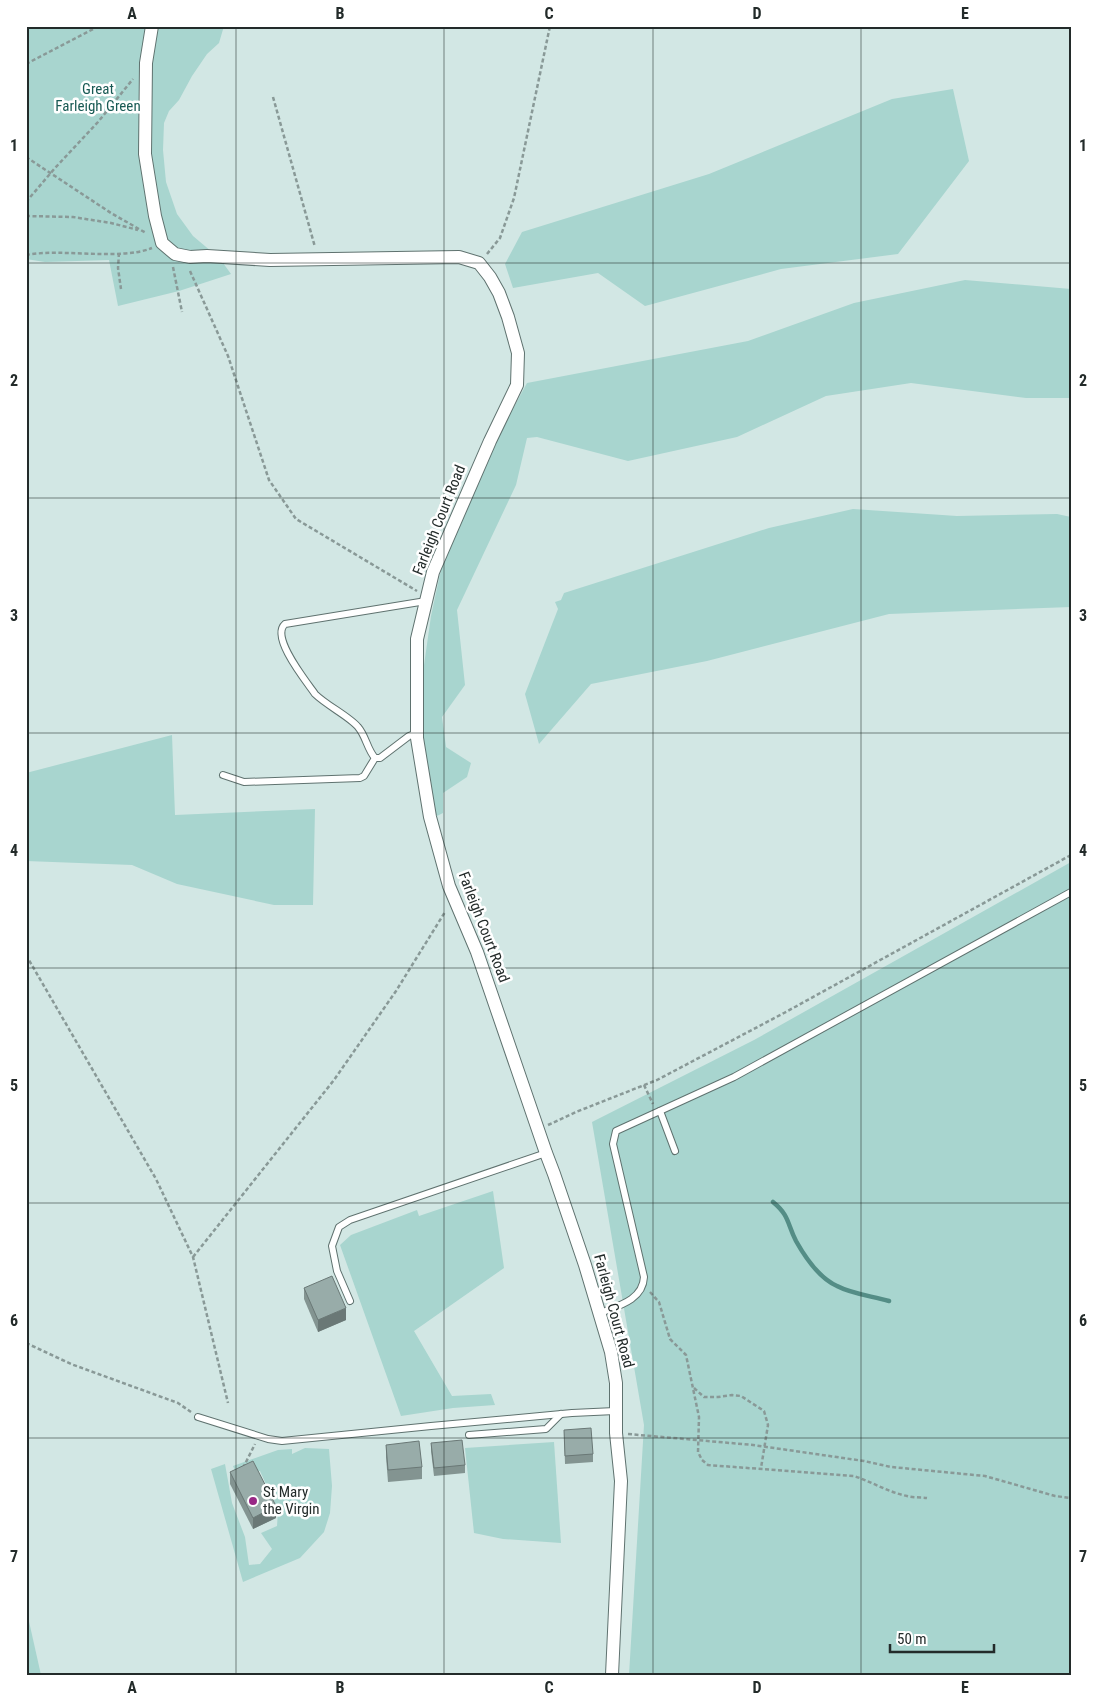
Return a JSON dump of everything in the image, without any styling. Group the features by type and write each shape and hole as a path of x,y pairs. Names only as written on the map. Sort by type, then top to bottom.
{"street":[{"path":"152,26 146,63 144,154 155,216 162,242 180,255 270,260 459,257 479,263"},
{"name":"Farleigh Court Road","path":"479,263 499,293 508,316 518,353 517,385 490,441 436,564 417,640 417,732 430,817 449,886 477,952 554,1174 611,1352 616,1383 616,1433 621,1480 612,1675"}],"lane":[{"path":"375,758 371,754 358,726 315,694 282,643 281,627 285,624 426,599"},
{"path":"375,758 380,758 417,732"},
{"path":"223,775 244,782 360,778 364,776 375,758"},
{"path":"600,1314 633,1298 644,1286 644,1276 613,1144 616,1131 734,1077 1071,892"},
{"path":"658,1112 675,1151"},
{"path":"350,1301 337,1271 332,1246 339,1227 350,1220 546,1153"},
{"path":"198,1417 282,1441 561,1414 615,1411"},
{"path":"469,1435 546,1430 561,1414"}],"path":[{"path":"26,64 100,26"},
{"path":"479,263 500,238 514,198 550,26"},
{"path":"26,202 98,122 146,63"},
{"path":"272,96 315,247 316,259"},
{"path":"26,157 111,213 162,242"},
{"path":"26,216 73,217 111,223 142,231"},
{"path":"26,255 47,253 119,253 150,249 162,242"},
{"path":"119,253 118,268 121,289"},
{"path":"182,312 172,260 180,255 228,356 270,480 296,519 426,599"},
{"path":"538,1130 576,1112 657,1080 784,1013 1071,856"},
{"path":"193,1257 334,1080 396,991 454,898"},
{"path":"26,955 156,1179 193,1257 228,1404"},
{"path":"644,1085 658,1112"},
{"path":"644,1286 659,1302 670,1338 686,1355 700,1417 698,1452 702,1460 708,1465 854,1476 908,1497 927,1498"},
{"path":"26,1343 71,1364 178,1403 198,1417"},
{"path":"694,1388 704,1397 741,1396 764,1411 768,1425 761,1468"},
{"path":"616,1433 764,1447 864,1460 891,1467 985,1476 1055,1496 1071,1498"},
{"path":"241,1476 243,1467 255,1446 257,1435"}],"green space":[{"name":"Great Farleigh Green","path":"26,26 224,26 219,43 207,54 179,100 169,111 164,123 163,150 166,182 177,214 193,236 218,256 231,274 179,291 118,306 109,260 45,262 26,259"},
{"path":"953,89 969,161 898,254 781,269 645,306 598,273 513,288 505,264 522,232 709,174 892,99"},
{"path":"965,280 1071,289 1071,398 1026,398 911,383 826,396 737,437 628,461 537,437 527,438 516,485 457,610 465,685 442,717 446,747 471,763 467,777 443,793 443,813 435,817 424,743 422,679 431,616 442,565 496,440 527,383 748,341 854,303"},
{"path":"853,509 957,516 1057,514 1071,517 1071,607 889,614 707,661 591,684 539,744 525,694 558,609 555,602 561,600 564,593 769,528"},
{"path":"172,735 175,815 315,809 313,905 274,905 177,884 132,865 26,861 26,773"},
{"path":"1071,862 1071,1675 629,1675 644,1425 592,1122 754,1040"},
{"path":"493,1191 504,1268 414,1331 452,1396 491,1394 495,1405 453,1408 401,1416 340,1245 351,1235 417,1210 419,1216"},
{"path":"554,1442 561,1543 503,1539 474,1533 465,1448"},
{"path":"305,1448 329,1449 332,1486 330,1513 324,1532 300,1558 243,1582 211,1469 225,1464 232,1503 245,1537 249,1565 260,1564 272,1549 261,1533 277,1526 278,1511 260,1471 237,1475 233,1466 278,1450 292,1449 292,1454"},
{"path":"26,1608 41,1675 26,1675"}],"building":[{"path":"332,1276 346,1308 318,1320 304,1288"},
{"path":"591,1428 593,1454 565,1456 564,1430"},
{"path":"462,1440 465,1465 434,1468 431,1443"},
{"path":"419,1441 422,1467 388,1470 386,1445"},
{"name":"St Mary the Virgin","path":"253,1461 276,1506 253,1518 230,1472"}],"waterway":[{"path":"773,1202 783,1212 804,1254 824,1278 849,1291 889,1301"}],"place":[{"name":"St Mary the Virgin","path":"253,1501"}]}
